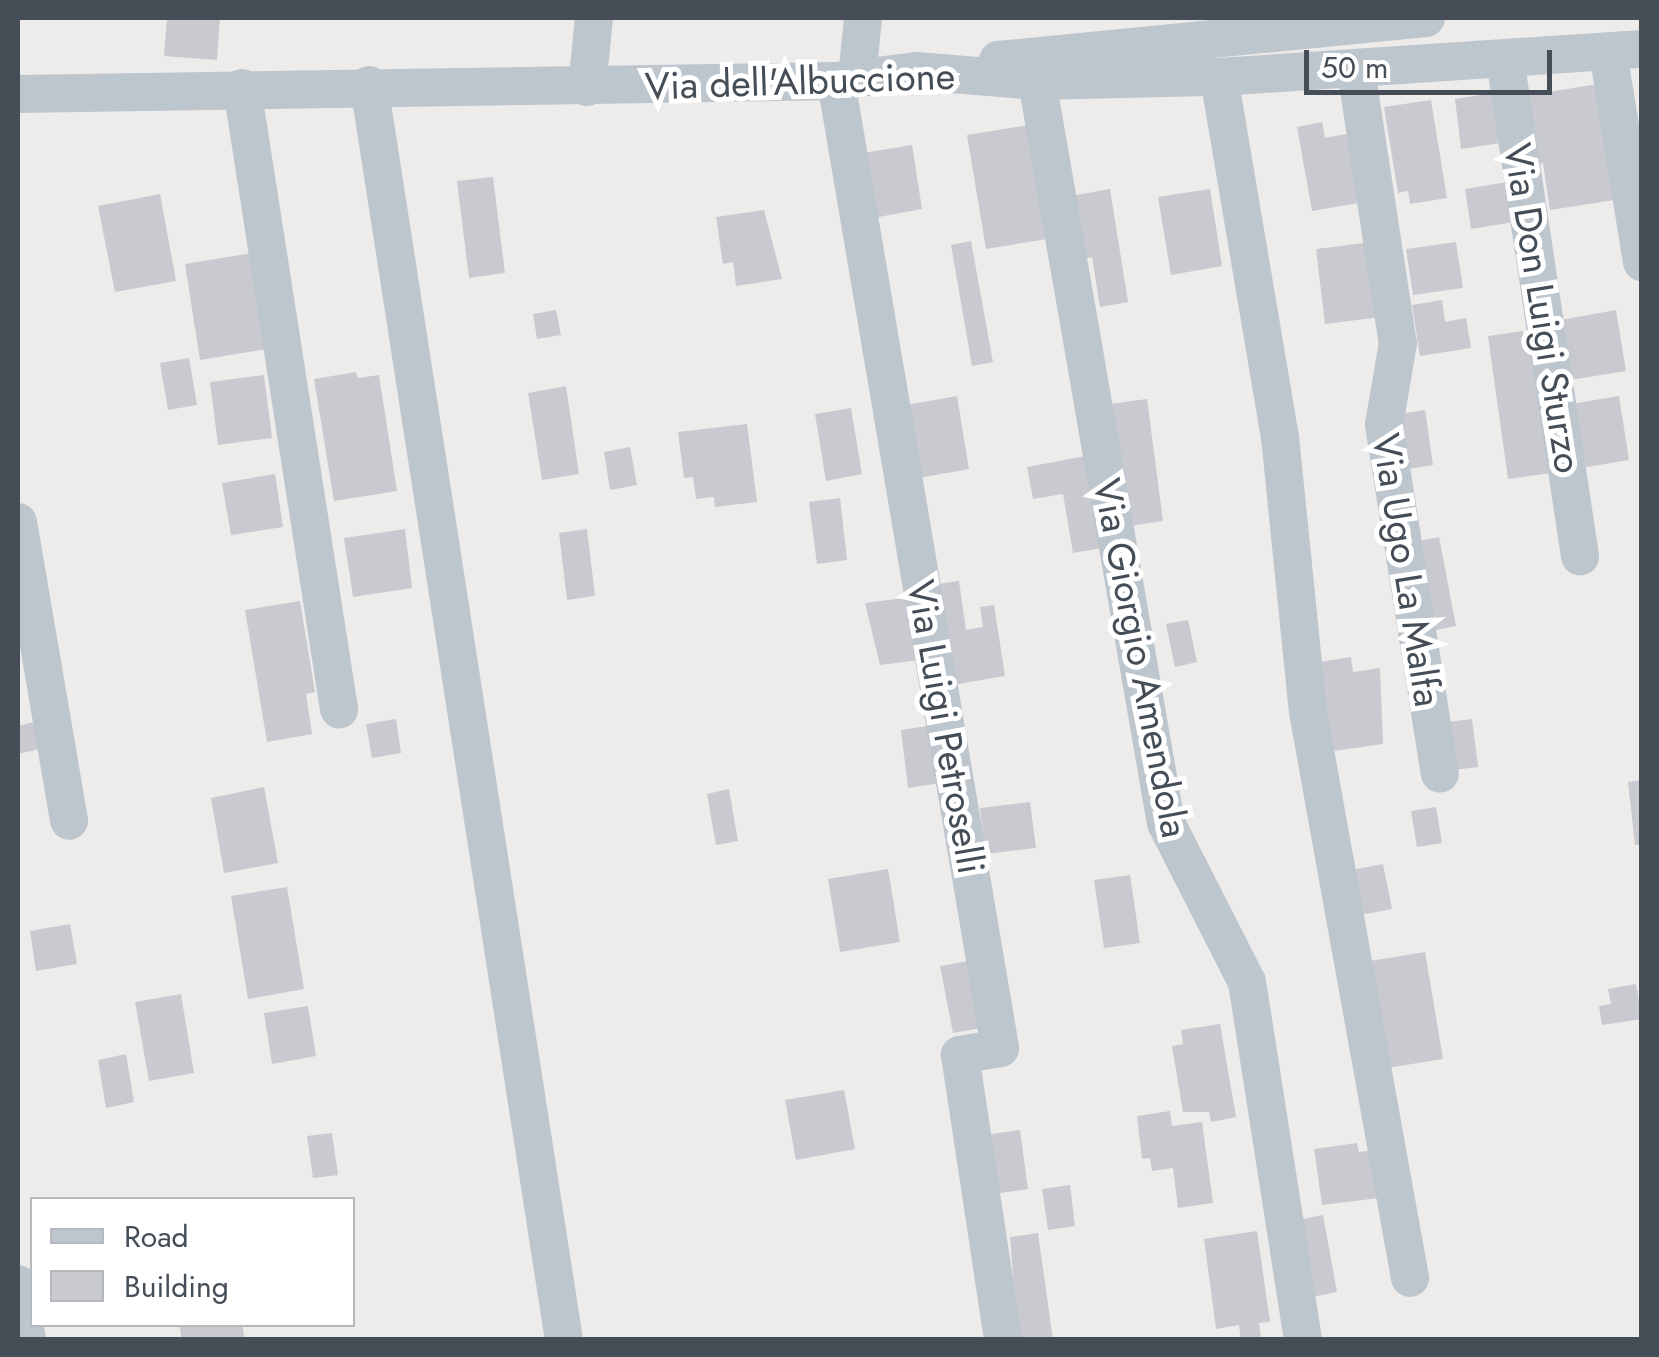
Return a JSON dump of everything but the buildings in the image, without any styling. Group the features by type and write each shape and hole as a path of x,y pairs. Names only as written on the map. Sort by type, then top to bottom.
{"street":[{"path":"587,87 594,18"},
{"path":"847,80 863,18"},
{"path":"916,72 1426,18"},
{"path":"1624,50 1642,262"},
{"name":"Via dell'Albuccione","path":"18,94 368,84 587,87 847,80 916,72 1037,81 1219,77 1624,50"},
{"name":"Via Don Luigi Sturzo","path":"1505,59 1580,556"},
{"name":"Via Ugo La Malfa","path":"1356,70 1398,343 1384,425 1440,774"},
{"path":"1219,77 1282,453 1308,712 1410,1278"},
{"name":"Via Luigi Petroselli","path":"847,80 1000,1048 960,1055 1004,1340"},
{"name":"Via Giorgio Amendola","path":"1037,81 1164,813 1247,982 1303,1340"},
{"path":"368,84 564,1340"},
{"path":"242,88 339,710"},
{"path":"18,522 69,821"},
{"path":"18,1284 27,1340"}]}
